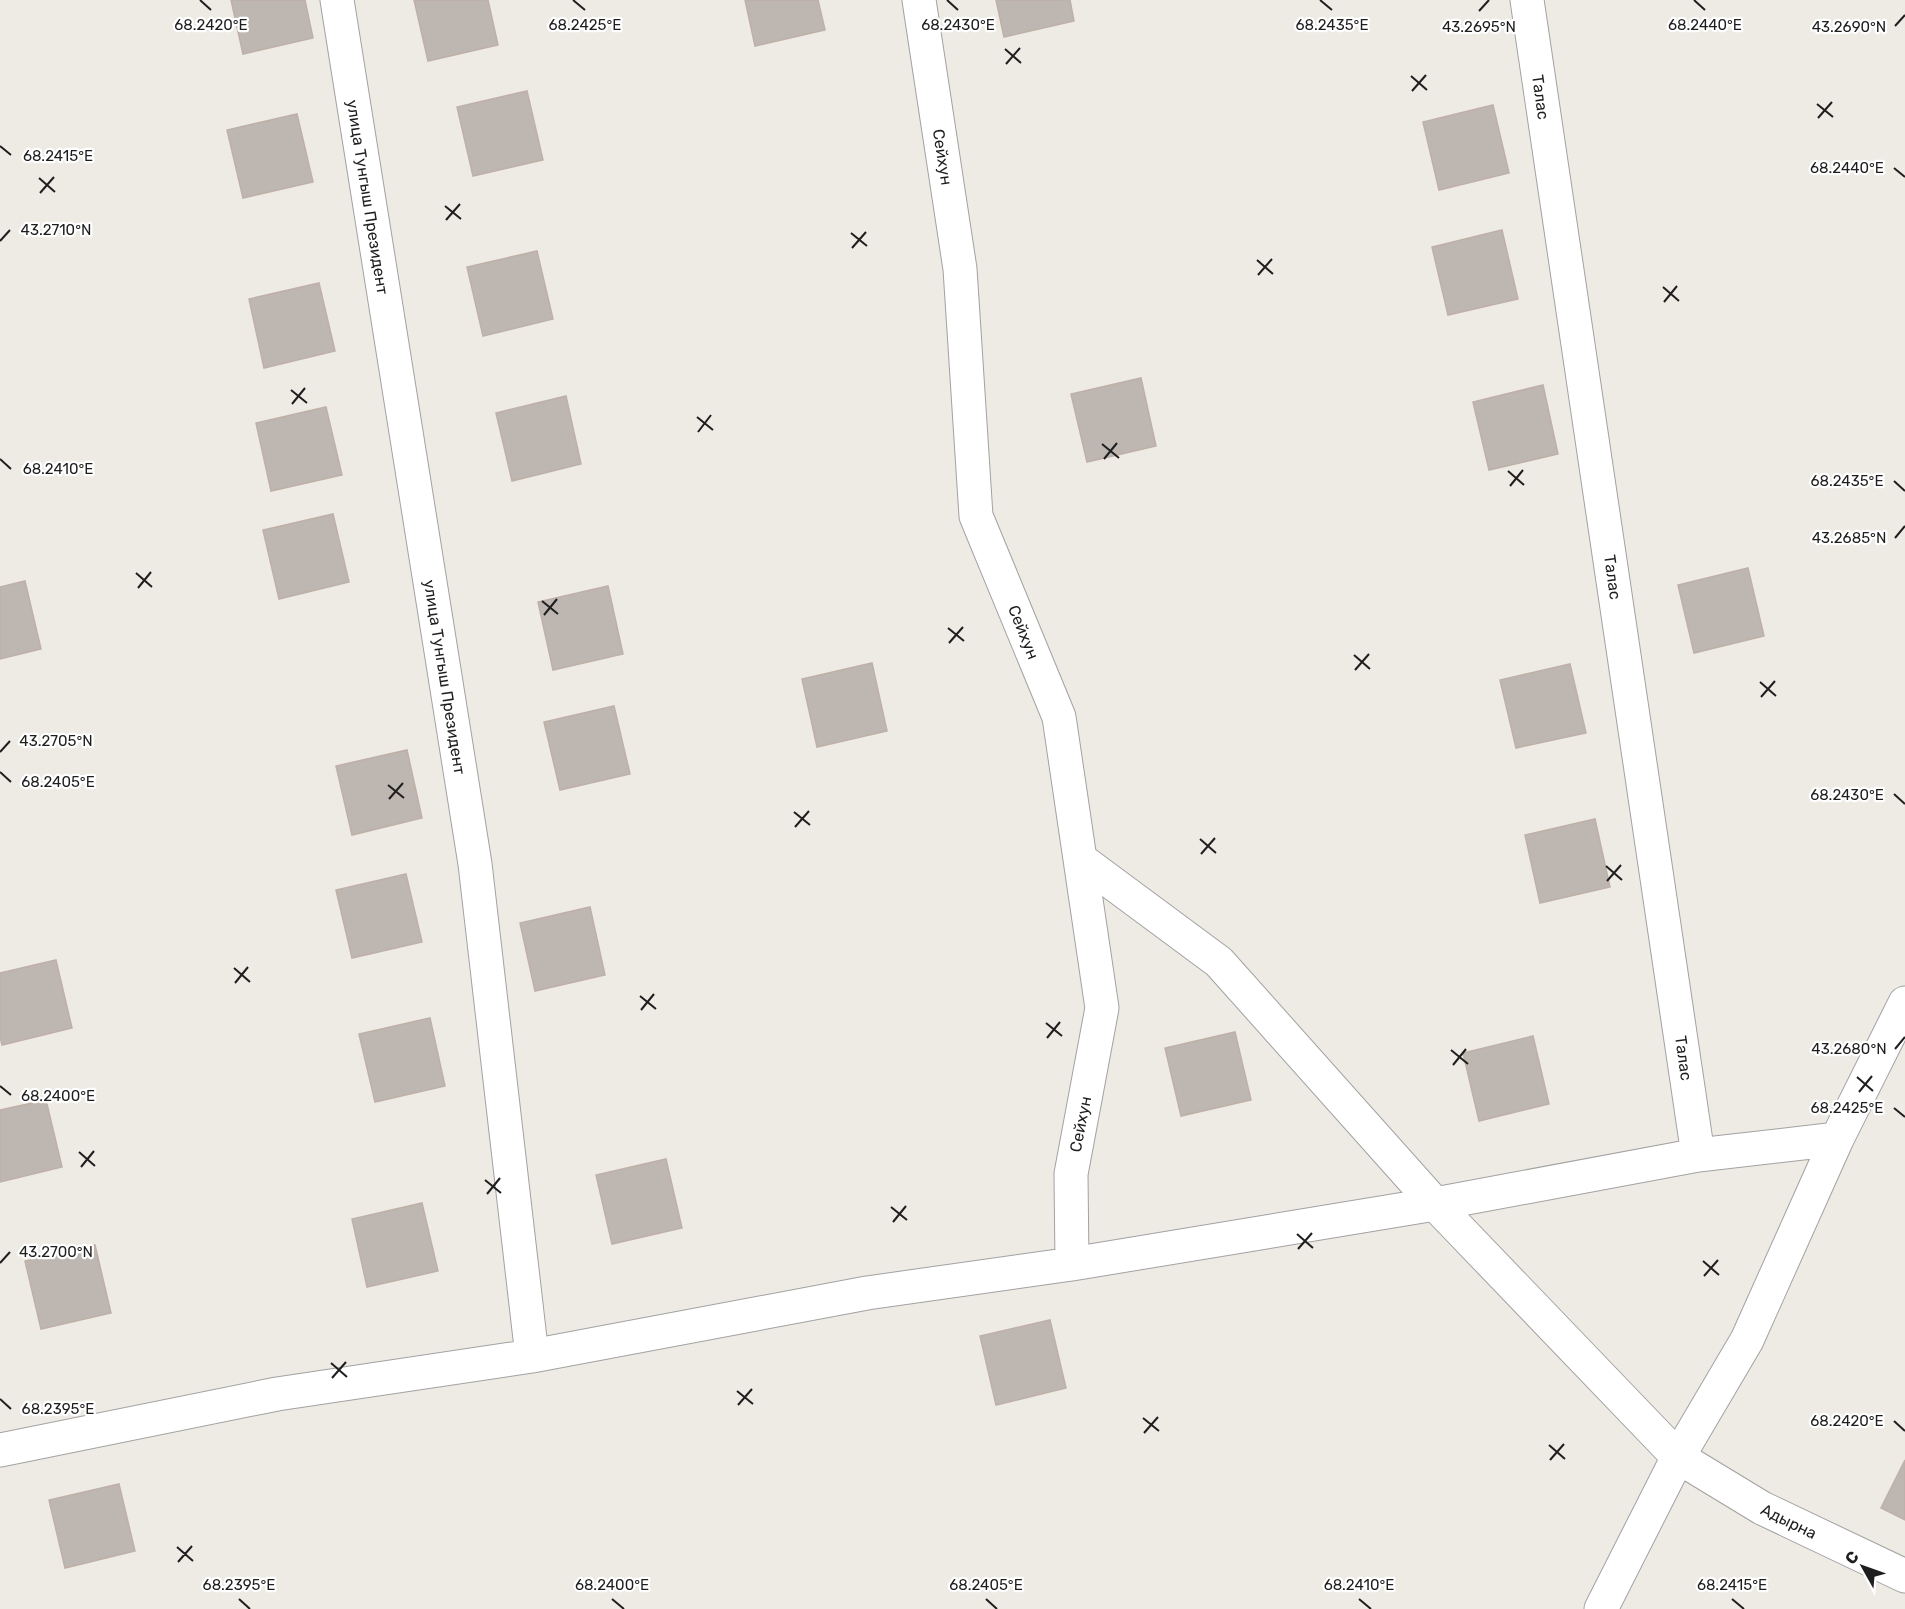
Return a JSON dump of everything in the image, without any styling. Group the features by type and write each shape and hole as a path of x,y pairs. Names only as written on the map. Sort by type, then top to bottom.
{"street":[{"name":"улица Тунгыш Президент","path":"337,0 476,864 532,1356"},
{"name":"Сейхун","path":"919,0 960,269 976,516 1059,717 1102,1008 1071,1174 1072,1264"},
{"name":"Талас","path":"1527,0 1698,1155"},
{"name":"Адырна","path":"1080,859 1218,962 1435,1204 1678,1457 1762,1508 1905,1576"},
{"path":"1601,1609 1678,1457 1747,1340 1837,1139 1905,1003"},
{"path":"0,1450 277,1394 532,1356 867,1293 1072,1264 1435,1204 1698,1155 1837,1139"}],"building":[{"path":"231,0 305,0 313,38 243,54"},
{"path":"414,0 488,0 498,45 428,61"},
{"path":"745,0 818,0 825,30 755,46"},
{"path":"996,0 1070,0 1074,21 1004,37"},
{"path":"527,91 543,160 473,176 457,107"},
{"path":"1493,105 1509,173 1439,190 1423,122"},
{"path":"297,114 313,182 243,198 227,130"},
{"path":"1502,230 1518,299 1448,315 1432,247"},
{"path":"537,251 553,319 483,336 467,267"},
{"path":"319,283 335,351 264,368 249,299"},
{"path":"1141,378 1156,446 1087,462 1071,394"},
{"path":"1543,385 1558,454 1489,470 1473,402"},
{"path":"566,396 581,464 512,481 496,413"},
{"path":"326,407 342,475 271,491 256,423"},
{"path":"333,514 349,582 279,599 263,530"},
{"path":"1748,568 1764,636 1694,653 1678,585"},
{"path":"25,581 41,649 0,659 0,587"},
{"path":"608,586 623,654 553,670 538,602"},
{"path":"872,663 887,731 817,747 802,679"},
{"path":"1570,664 1586,733 1516,748 1500,680"},
{"path":"614,706 630,774 560,790 544,722"},
{"path":"407,750 422,818 352,835 336,766"},
{"path":"1595,819 1610,887 1540,903 1525,835"},
{"path":"406,874 422,942 352,958 336,890"},
{"path":"590,907 605,975 535,991 520,923"},
{"path":"56,960 72,1028 2,1045 0,973"},
{"path":"430,1018 445,1086 375,1102 359,1034"},
{"path":"1235,1032 1251,1100 1181,1116 1165,1048"},
{"path":"1533,1036 1549,1104 1479,1121 1463,1053"},
{"path":"46,1100 62,1167 0,1182 0,1110"},
{"path":"666,1159 682,1228 612,1244 596,1175"},
{"path":"422,1203 438,1271 367,1287 352,1219"},
{"path":"95,1245 111,1313 41,1329 25,1261"},
{"path":"1050,1320 1066,1388 996,1405 980,1336"},
{"path":"1905,1460 1905,1520 1881,1508"},
{"path":"119,1484 135,1551 65,1568 49,1500"}]}
